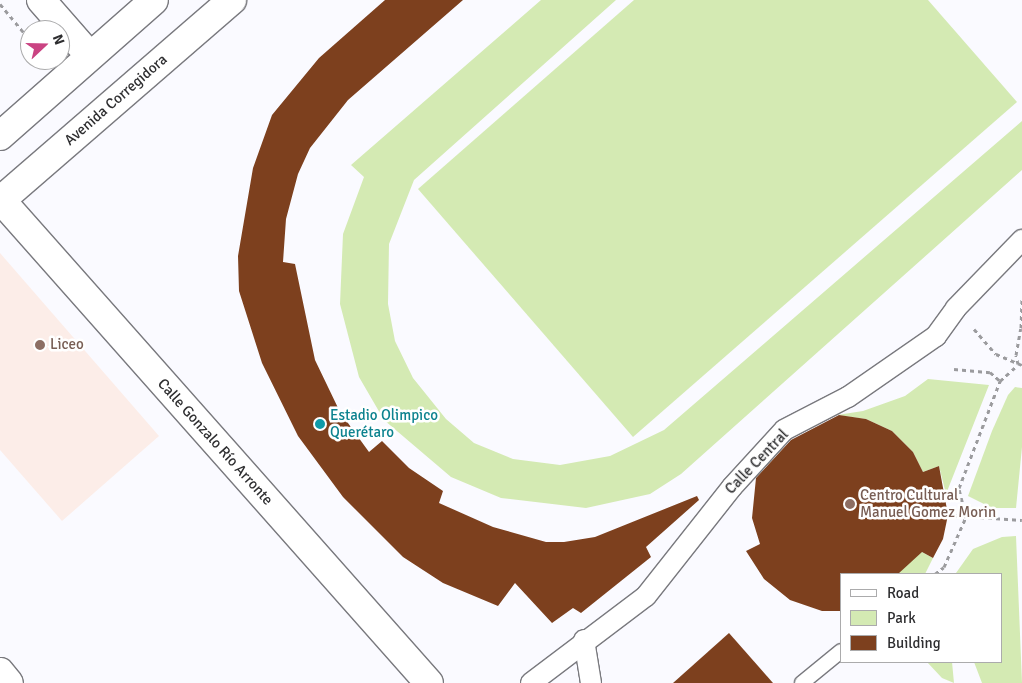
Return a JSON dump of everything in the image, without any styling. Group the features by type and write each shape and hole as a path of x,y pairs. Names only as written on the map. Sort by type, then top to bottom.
{"street":[{"path":"41,0 90,56"},
{"path":"0,136 154,0"},
{"name":"Avenida Corregidora","path":"0,201 232,0"},
{"name":"Calle Gonzalo Río Arronte","path":"0,201 429,683"},
{"name":"Calle Central","path":"530,683 584,640 646,596 732,487 784,430 848,397 936,336 956,308 1022,240"},
{"path":"584,640 591,683"},
{"path":"0,672 9,683"}],"lane":[{"path":"802,683 840,652"}],"path":[{"path":"0,4 20,28"},
{"path":"1020,365 1016,355 1022,328 1022,297"},
{"path":"970,323 996,354 1020,365"},
{"path":"936,573 944,567 966,517 959,488 1000,381 1020,365"},
{"path":"954,369 990,372 1000,381"},
{"path":"948,515 1022,520"}],"shaded area":[{"name":"Liceo","path":"0,253 159,436 62,521 0,450"}],"green space":[{"path":"541,0 616,0 414,180 389,244 388,304 395,341 413,378 446,419 474,443 513,459 560,465 610,456 664,430 1022,121 1022,170 681,474 650,494 586,508 501,498 451,477 384,420 359,377 340,304 343,234 364,177 351,165"},
{"path":"634,0 928,0 1017,102 633,437 418,189"},
{"path":"928,379 989,385 946,494 939,466 923,472 913,452 892,431 866,419 837,415 863,411 905,396"},
{"path":"1015,387 1022,388 1022,447 1016,508 992,508 968,496 992,431 1008,395"},
{"path":"1016,536 1022,683 982,683 974,663 1002,663 1002,573 956,573 973,549 1002,537"},
{"path":"918,550 933,558 926,573 899,573"},
{"path":"928,663 952,663 954,683 942,678"}],"building":[{"path":"385,0 463,0 348,100 310,148 298,174 286,219 283,262 295,264 315,360 340,412 369,452 382,441 409,468 443,491 439,503 493,527 546,542 564,542 595,537 697,496 699,500 646,547 651,557 581,613 573,608 552,623 515,583 498,606 443,583 403,557 343,497 298,436 262,363 239,291 238,256 253,168 272,115 319,58"},
{"name":"Centro Cultural Manuel Gomez Morin","path":"839,415 866,419 892,431 913,452 923,472 939,466 948,515 943,539 933,558 922,552 899,573 840,573 840,611 822,611 790,600 764,579 746,551 760,544 752,518 756,478 791,440"},
{"path":"729,633 773,683 673,683"}],"place":[{"name":"Liceo","path":"40,345"},
{"name":"Estadio Olimpico Querétaro","path":"320,424"},
{"name":"Centro Cultural Manuel Gomez Morin","path":"850,504"}]}
